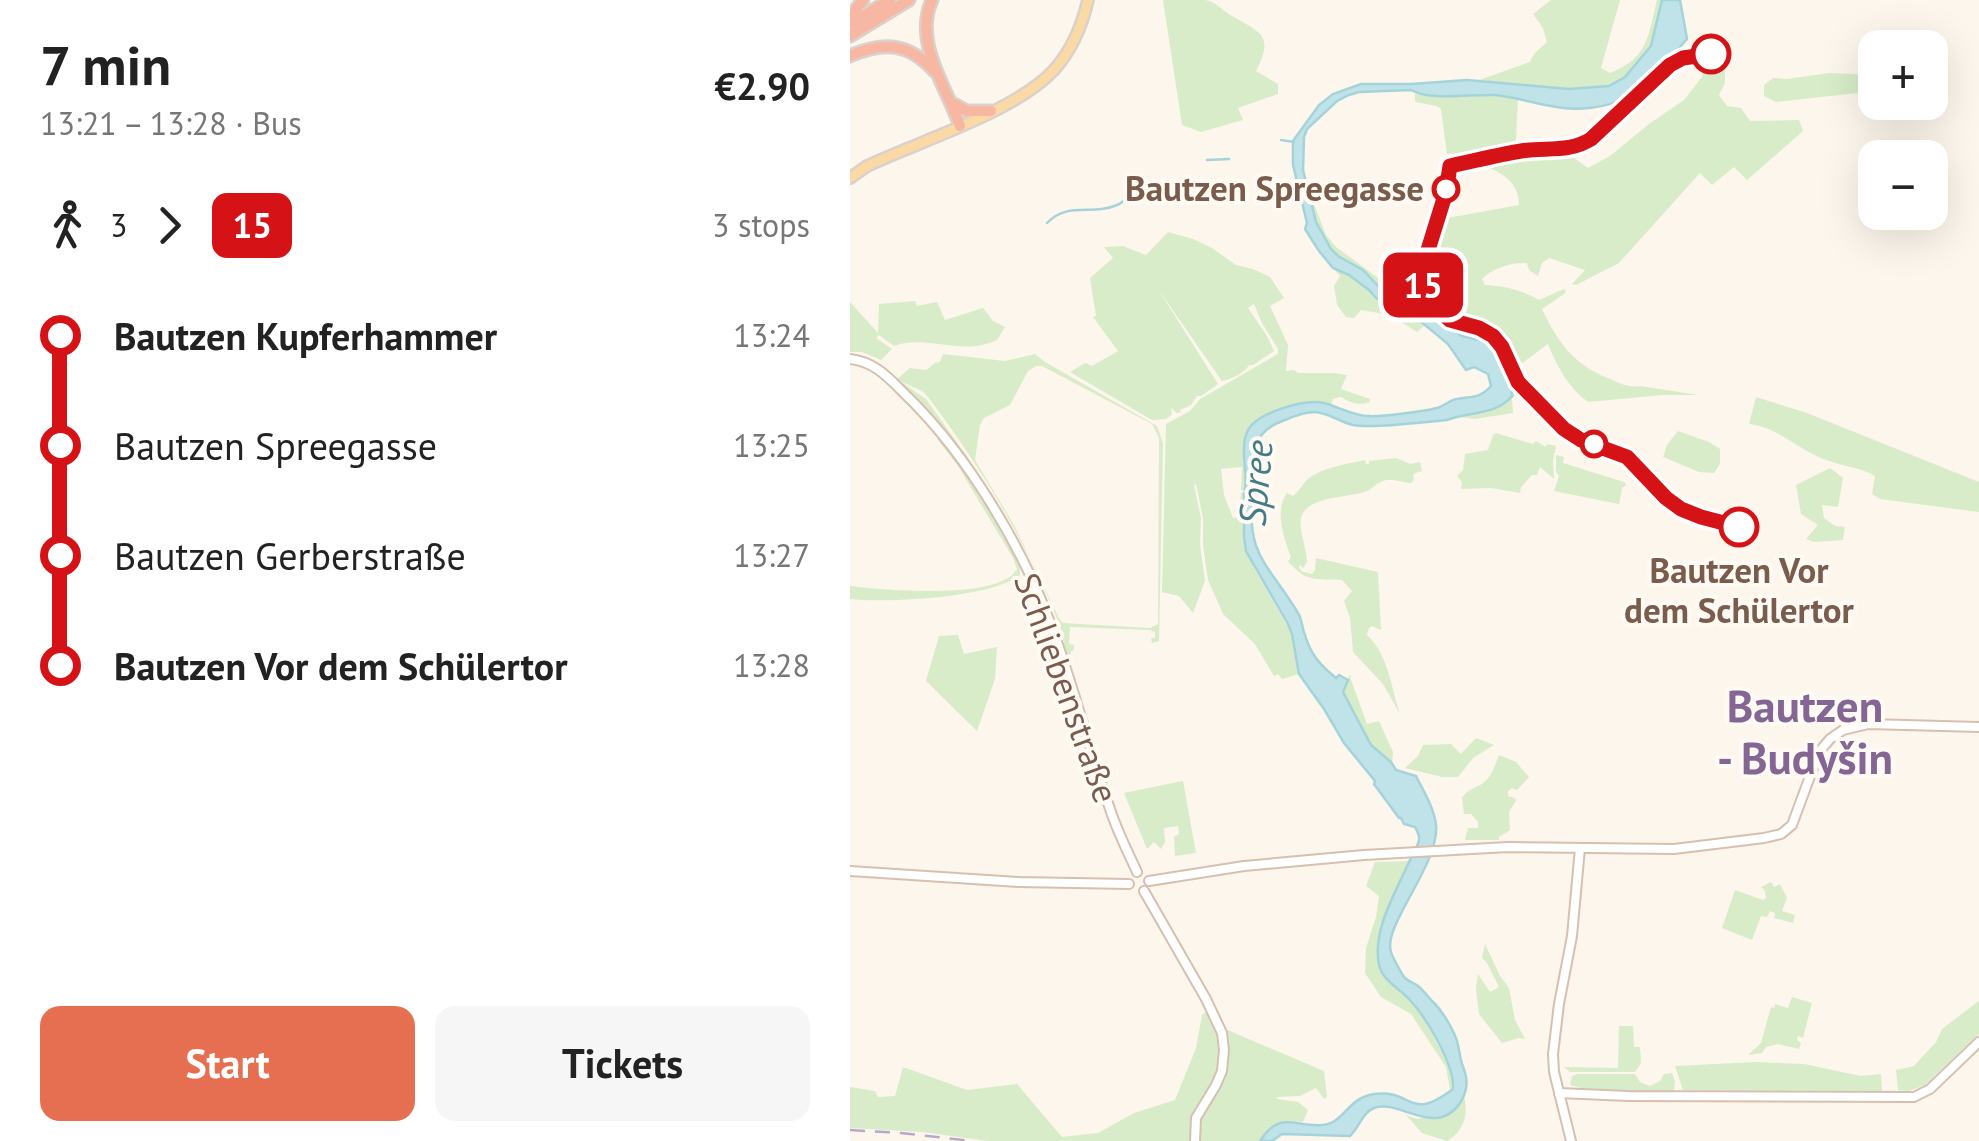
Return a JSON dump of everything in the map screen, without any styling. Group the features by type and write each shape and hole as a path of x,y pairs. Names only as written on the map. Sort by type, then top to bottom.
{"highway":[{"path":"850,16 863,0"},
{"path":"850,24 890,0"},
{"path":"850,36 909,0"},
{"path":"932,0 925,32 960,126"},
{"path":"850,56 876,47 904,49 916,54 940,80"},
{"path":"952,103 967,111 991,111"}],"main road":[{"path":"850,178 867,166 960,126 1035,86 1053,71 1076,37 1088,0"},
{"name":"Schliebenstraße","path":"850,362 876,367 945,436 997,517 1027,571 1055,636 1111,813 1138,872"},
{"path":"1150,881 1244,866 1364,855 1500,847 1660,849 1714,846 1774,836 1790,828 1817,756 1835,735 1851,726 1979,727"},
{"path":"1571,1141 1553,1065 1580,848"},
{"path":"850,872 1129,884"},
{"path":"1129,884 1138,872 1150,881"},
{"path":"1144,892 1150,881"},
{"path":"1129,884 1135,892 1144,892"},
{"path":"1144,892 1222,1032 1223,1065 1196,1118 1194,1141"},
{"path":"1560,1096 1914,1097 1923,1094 1979,1042"}],"green space":[{"path":"1163,0 1209,1 1258,32 1264,50 1256,71 1278,84 1278,94 1238,108 1243,120 1201,132 1182,125"},
{"path":"1551,0 1620,0 1601,68 1610,73 1639,53 1657,0 1662,0 1651,46 1625,77 1609,86 1569,89 1479,80 1530,62 1547,42 1533,14"},
{"path":"1725,54 1725,83 1719,95 1727,106 1741,108 1750,121 1799,120 1803,131 1747,180 1734,167 1712,185 1700,173 1619,263 1576,285 1572,284 1585,270 1549,258 1542,263 1538,276 1527,263 1521,263 1497,269 1482,279 1485,285 1513,289 1539,300 1564,289 1564,294 1542,309 1576,359 1596,373 1628,386 1699,395 1589,402 1564,376 1548,344 1514,369 1498,335 1442,313 1432,304 1426,277 1442,219 1519,205 1512,184 1502,174 1480,164 1481,161 1538,148 1566,152 1588,168 1684,100 1702,77 1706,58"},
{"path":"1854,74 1858,75 1858,93 1776,102 1764,96 1764,85 1773,78"},
{"path":"1415,94 1518,98 1516,141 1475,153 1447,154 1441,109 1415,102"},
{"path":"1311,196 1326,235 1336,247 1411,302 1414,296 1446,320 1488,335 1487,339 1504,356 1518,388 1512,399 1513,413 1475,419 1459,417 1498,408 1511,381 1483,341 1462,336 1388,288 1380,288 1364,270 1336,254 1318,227"},
{"path":"1168,232 1193,239 1236,265 1270,277 1284,298 1270,306 1288,345 1286,371 1347,375 1341,389 1370,399 1358,404 1341,397 1333,399 1331,405 1305,403 1263,415 1259,418 1245,490 1241,490 1242,467 1221,469 1224,495 1233,518 1239,517 1244,493 1244,536 1254,568 1292,634 1299,674 1282,679 1278,674 1274,676 1255,644 1223,614 1208,580 1196,484 1205,581 1193,613 1179,596 1162,592 1166,424 1190,411 1200,399 1278,354 1254,304 1248,308 1274,351 1237,376 1222,381 1158,289 1218,384 1197,396 1181,412 1171,408 1172,414 1166,419 1152,420 1070,372 1085,363 1092,366 1118,351 1093,317 1096,316 1090,278 1113,258 1104,247 1123,246 1146,255"},
{"path":"1333,268 1425,325 1417,332 1390,315 1361,310 1354,318 1346,317 1337,305 1334,286 1340,276"},
{"path":"915,301 917,306 937,302 945,320 983,308 993,321 1005,327 997,340 984,345 919,342 894,346 879,335 876,338 892,349 881,360 850,352 850,302 878,333 879,304"},
{"path":"943,354 1005,361 1035,354 1157,426 1163,443 1159,641 1152,643 1155,632 1150,630 1070,627 1069,644 1074,645 1074,650 1067,657 1047,595 985,479 928,397 900,381 926,399 971,462 892,375 897,379 910,368 926,370 940,362","holes":["1042,366 1152,424 1159,438 1158,624 1150,628 1063,623 1014,525 975,460 984,418 1010,405 1028,371"]},
{"path":"1756,397 1807,413 1979,482 1979,512 1880,499 1872,494 1875,476 1818,457 1770,430 1749,424"},
{"path":"1678,431 1720,449 1720,464 1714,473 1699,472 1663,457"},
{"path":"1496,433 1533,444 1536,441 1546,447 1556,446 1554,479 1540,467 1520,493 1491,488 1461,489 1462,482 1457,476 1463,470 1465,454 1488,450"},
{"path":"941,437 992,515 1020,566 1020,575 1006,583 963,594 850,599 850,586 913,591 965,589 988,586 1006,579 1017,569 958,466 937,439"},
{"path":"1556,455 1564,457 1563,463 1624,482 1619,504 1554,491 1559,476"},
{"path":"1396,458 1410,464 1420,462 1422,471 1413,474 1411,483 1385,480 1367,491 1322,500 1307,509 1301,526 1307,562 1303,568 1299,566 1301,571 1312,574 1316,558 1378,572 1381,630 1372,626 1367,635 1384,661 1400,714 1383,684 1353,652 1344,601 1352,591 1342,580 1309,577 1288,562 1291,557 1281,516 1287,493 1293,496 1315,474 1365,460 1369,464"},
{"path":"1830,468 1843,478 1838,507 1822,505 1824,518 1835,526 1845,527 1843,540 1814,542 1806,539 1818,525 1801,514 1796,485"},
{"path":"958,635 964,654 997,647 995,679 977,731 926,681 939,636"},
{"path":"1352,675 1367,724 1379,721 1393,752 1392,764 1371,745 1343,692 1349,676"},
{"path":"1476,738 1494,745 1473,758 1458,777 1405,768 1423,745 1451,744 1461,754"},
{"path":"1499,755 1516,762 1529,777 1517,790 1508,791 1508,796 1516,801 1509,812 1510,830 1499,840 1465,840 1468,828 1478,828 1478,822 1471,814 1464,814 1462,798 1488,778"},
{"path":"1183,781 1196,853 1175,856 1178,826 1164,828 1161,849 1154,842 1147,849 1124,793"},
{"path":"1409,861 1385,916 1378,960 1385,977 1418,1010 1427,1025 1451,1072 1450,1090 1446,1067 1411,1014 1381,997 1365,973 1366,948 1379,896 1366,886 1375,862"},
{"path":"1771,882 1774,887 1780,884 1787,898 1782,911 1795,915 1793,923 1774,918 1775,913 1770,911 1767,917 1761,916 1752,940 1722,928 1735,890 1763,900 1765,891 1761,887"},
{"path":"1485,944 1509,988 1515,1020 1525,1039 1502,1043 1479,1014 1478,974 1490,992 1499,987 1482,958"},
{"path":"1792,997 1812,1003 1803,1038 1798,1036 1799,1049 1778,1044 1748,1055 1761,1043 1771,1007 1775,1004 1788,1008"},
{"path":"1979,1001 1979,1034 1925,1085 1898,1090 1896,1070 1914,1066 1936,1042 1942,1029"},
{"path":"1208,1011 1218,1026 1324,1071 1327,1097 1324,1099 1316,1088 1300,1096 1277,1097 1298,1102 1308,1110 1303,1122 1278,1124 1260,1141 987,1141 850,1128 850,1087 875,1091 878,1097 895,1096 903,1067 967,1090 1017,1084 1062,1137 1098,1133 1134,1113 1175,1100 1196,1048 1202,1015"},
{"path":"1619,1026 1633,1026 1634,1047 1640,1047 1641,1063 1635,1072 1570,1072 1564,1067 1618,1068"},
{"path":"1804,1064 1861,1076 1881,1074 1882,1091 1683,1090 1675,1066"},
{"path":"1672,1073 1674,1092 1592,1091 1570,1085 1572,1076 1577,1074 1635,1074 1640,1082 1650,1086 1664,1074"},
{"path":"1464,1097 1463,1122 1447,1141 1422,1133 1406,1115 1417,1119 1453,1112"}],"water":[{"path":"1662,0 1680,0 1687,39 1633,93 1618,101 1573,109 1495,95 1439,96 1411,90 1359,92 1337,101 1307,129 1303,170 1316,222 1331,249 1363,270 1380,288 1388,287 1462,336 1489,345 1511,381 1512,396 1490,410 1413,424 1353,425 1315,412 1292,417 1273,425 1259,439 1253,491 1245,490 1245,437 1253,424 1271,412 1316,402 1363,416 1403,414 1475,396 1491,386 1488,374 1474,367 1466,370 1448,344 1419,320 1376,298 1349,275 1333,268 1305,229 1307,223 1293,165 1293,141 1319,105 1333,94 1361,84 1467,80 1569,89 1609,86 1625,77 1651,46"},
{"path":"1244,493 1253,493 1251,514 1256,546 1299,615 1313,654 1336,678 1339,675 1348,680 1343,692 1371,745 1396,770 1416,776 1433,812 1435,841 1391,941 1392,954 1404,976 1437,1007 1457,1041 1466,1090 1452,1112 1441,1117 1418,1116 1384,1106 1370,1110 1350,1136 1282,1134 1272,1141 1260,1141 1267,1131 1281,1123 1329,1124 1365,1096 1387,1094 1419,1104 1438,1099 1453,1089 1449,1067 1431,1029 1409,999 1384,976 1379,965 1382,925 1419,835 1415,827 1399,818 1299,674 1288,624 1246,551"}],"waterway":[{"path":"1281,140 1294,142"},
{"path":"1207,160 1229,159"},
{"path":"1047,223 1063,212 1108,208 1130,196"}],"railway":[{"path":"850,1130 972,1141"}],"bus line":[{"name":"15","path":"1711,54 1683,58 1670,65 1579,146 1526,150 1450,166 1428,250 1422,292 1450,320 1493,336 1524,390 1564,429 1581,440 1627,457 1681,509 1739,527"}],"place":[{"name":"Bautzen Spreegasse","path":"1446,189"},
{"name":"Bautzen Vor dem Schülertor","path":"1739,527"}],"district":[{"name":"Bautzen - Budyšin","path":"1805,732"}],"water label":[{"name":"Spree","path":"1256,483"}]}
